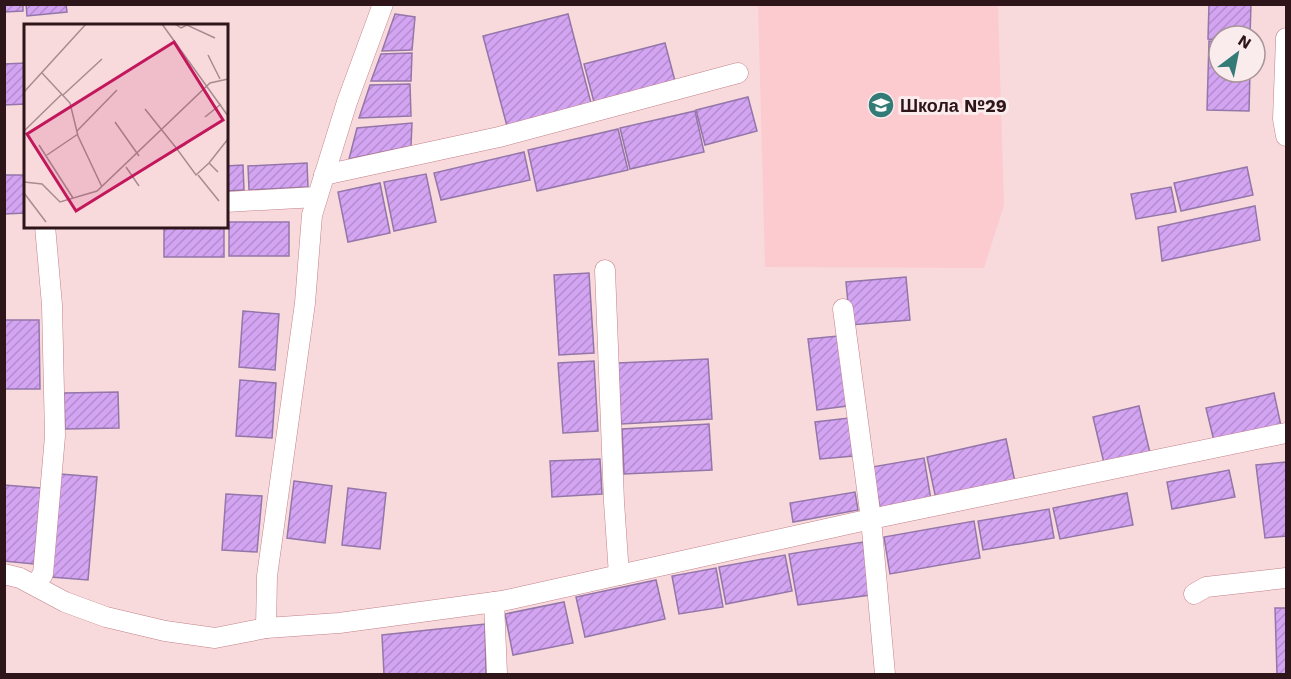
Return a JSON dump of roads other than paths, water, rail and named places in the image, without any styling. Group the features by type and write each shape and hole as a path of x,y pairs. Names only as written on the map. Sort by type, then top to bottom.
{"street":[{"path":"266,628 267,576 305,303 312,215 347,102 383,4"},
{"path":"1287,39 1283,119 1287,136"},
{"path":"324,175 499,136 738,73"},
{"path":"228,202 317,198"},
{"path":"36,585 43,574 55,436 51,305 45,228"},
{"path":"605,270 619,575"},
{"path":"843,309 871,519 885,675"},
{"path":"4,574 20,578 65,602 106,617 165,631 215,638 266,628 339,623 494,602 871,519 1287,433"},
{"path":"1194,594 1206,587 1287,578"},
{"path":"494,602 496,675"}],"place":[{"name":"Школа №29","path":"881,105"}]}
